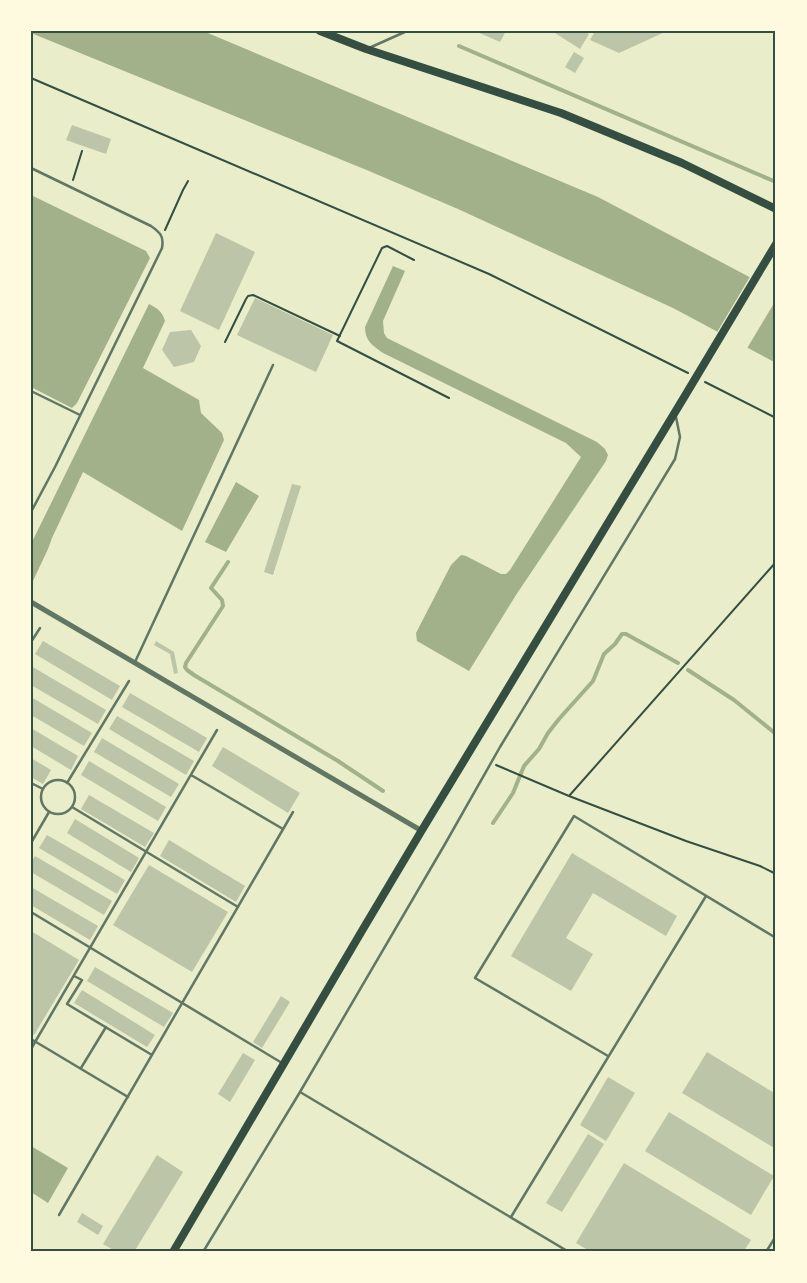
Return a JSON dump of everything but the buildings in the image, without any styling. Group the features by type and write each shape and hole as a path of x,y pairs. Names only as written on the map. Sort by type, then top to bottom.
{"main road":[{"path":"320,31 366,49 560,113 682,163 776,209"},
{"path":"173,1252 422,831 776,244"}],"street":[{"path":"31,602 422,831"}],"lane":[{"path":"366,49 407,31"},
{"path":"31,168 151,226 158,231 163,241 162,248 31,512"},
{"path":"135,664 273,365"},
{"path":"31,391 80,415"},
{"path":"203,1252 300,1092 491,763 675,459 680,437 675,413"},
{"path":"31,642 40,628"},
{"path":"67,783 128,681"},
{"path":"31,1049 217,730"},
{"path":"191,775 283,829"},
{"path":"54,780 67,783 75,794 76,800 72,808 60,815 49,812 42,803 43,789 54,780"},
{"path":"31,782 43,789"},
{"path":"72,808 238,907"},
{"path":"31,844 49,812"},
{"path":"59,1215 293,812"},
{"path":"608,1056 475,978 574,816 776,938"},
{"path":"510,1217 706,896"},
{"path":"31,912 283,1064"},
{"path":"74,976 82,980 67,1004 152,1055"},
{"path":"80,1069 106,1027"},
{"path":"31,1040 128,1097"},
{"path":"300,1092 569,1252"},
{"path":"766,1252 776,1236"}],"path":[{"path":"31,78 489,274 690,374"},
{"path":"70,187 82,151"},
{"path":"162,236 182,190 188,181"},
{"path":"414,260 386,246 382,248 337,342 449,398"},
{"path":"224,342 246,299 253,294 340,336"},
{"path":"699,379 776,418"},
{"path":"569,796 776,562"},
{"path":"491,763 569,796 686,841 760,866 776,874"}],"shaded area":[{"path":"31,31 203,31 598,197 776,291 776,363 673,308 458,209 31,33"},
{"path":"31,195 146,251 150,258 77,403 72,408 31,387"},
{"path":"393,266 405,271 383,321 384,333 387,338 597,442 605,449 608,455 606,461 516,595 469,671 417,641 416,633 451,565 461,555 501,574 506,574 581,457 566,443 383,353 372,345 366,336 365,327"},
{"path":"149,304 159,310 165,321 143,368 199,400 201,413 222,433 224,440 182,531 83,472 33,581 31,580 31,544"},
{"path":"236,482 259,496 226,552 205,542"},
{"path":"31,1146 68,1168 48,1203 31,1192"}],"pier":[{"path":"751,275 776,288 776,300 746,350 716,334"}],"waterway":[{"path":"459,46 776,182"},
{"path":"228,562 211,588 222,600 223,606 186,663 185,667 187,670 338,761 383,791"},
{"path":"493,823 513,793 524,766 539,749 559,719 593,681 604,654 622,634 626,634 678,663"},
{"path":"688,670 734,700 776,734"}]}
